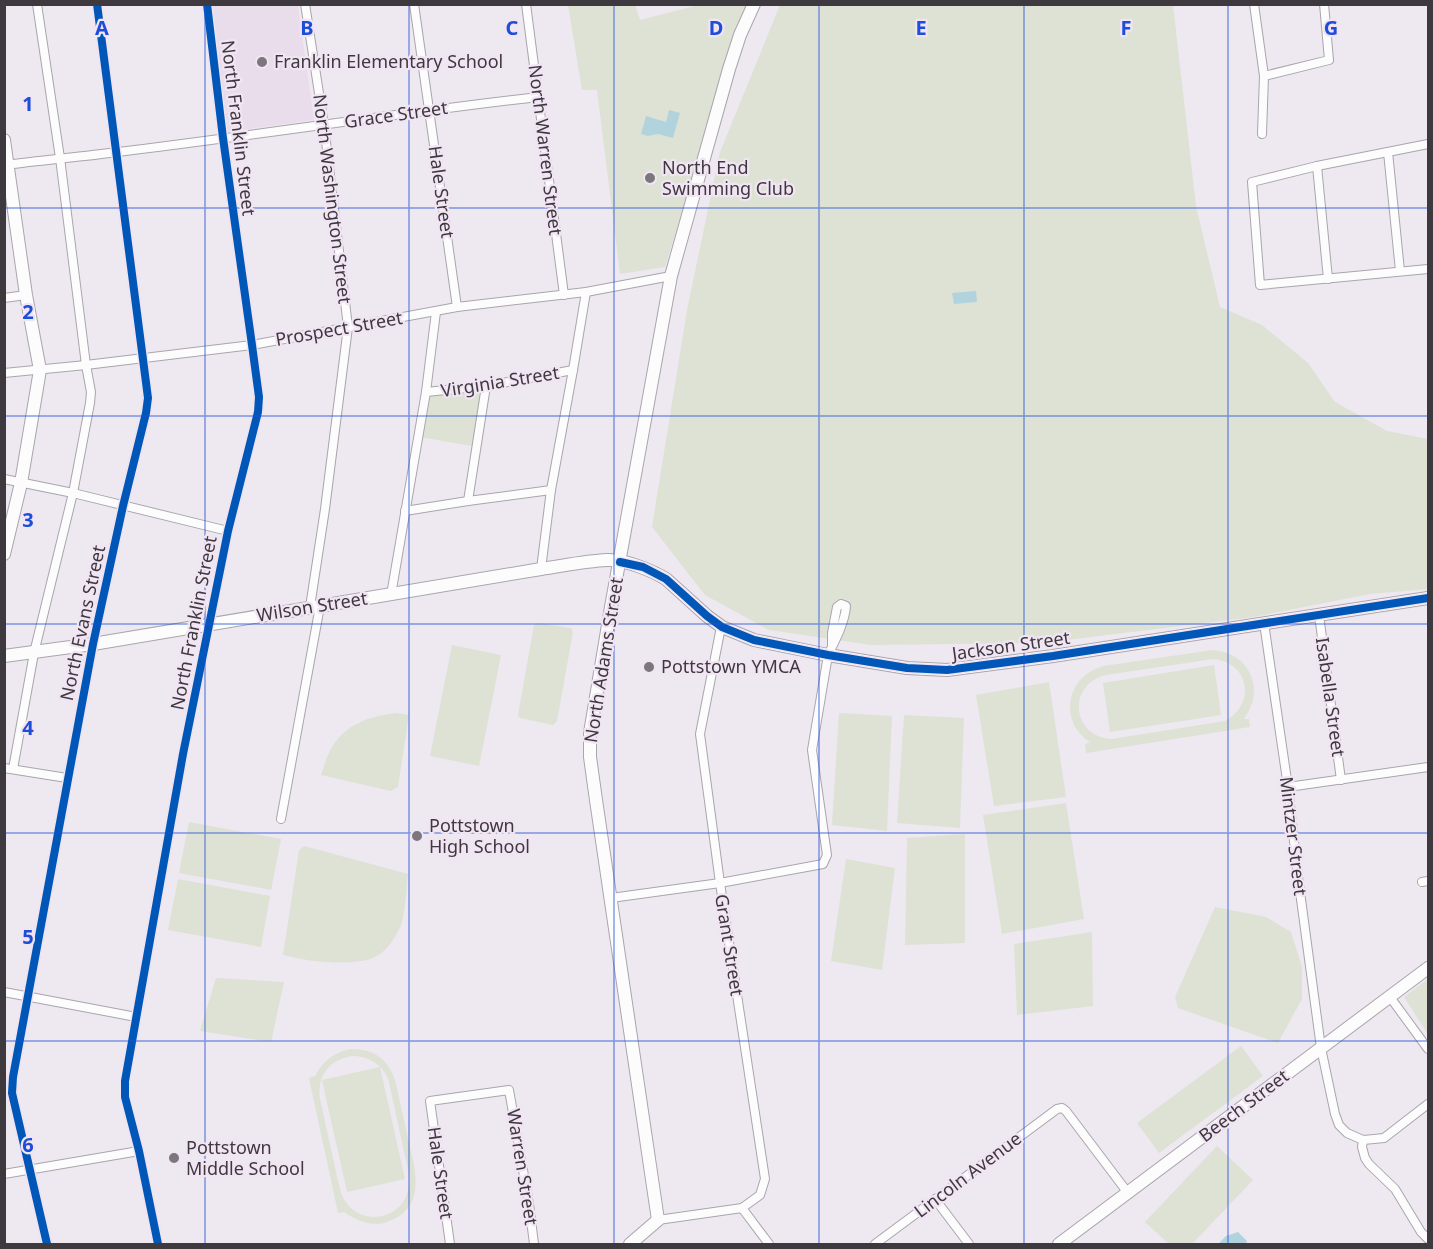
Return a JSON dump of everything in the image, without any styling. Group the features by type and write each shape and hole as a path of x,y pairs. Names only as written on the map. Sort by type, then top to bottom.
{"street":[{"path":"37,4 91,392 73,494 34,653 9,769 67,778"},
{"name":"North Evans Street","path":"46,1245 12,1093 93,644 148,398 97,4"},
{"name":"North Franklin Street","path":"158,1245 125,1096 125,1081 183,754 228,531 258,412 259,397 207,4"},
{"name":"North Washington Street","path":"281,819 315,606 348,327 324,125 305,4"},
{"name":"Hale Street","path":"414,4 457,308"},
{"name":"North Warren Street","path":"526,4 564,295"},
{"name":"North Adams Street","path":"658,1220 596,800 590,741 593,706 671,276 729,69 740,35 754,4"},
{"path":"1254,4 1264,76 1262,134"},
{"path":"1264,76 1329,60 1324,4"},
{"name":"Grace Street","path":"6,165 538,97"},
{"path":"4,140 26,295 40,370 21,483 4,554"},
{"path":"1428,144 1317,166 1252,182 1260,285 1428,269"},
{"path":"1389,152 1400,271"},
{"path":"1317,166 1328,279"},
{"name":"Prospect Street","path":"4,373 252,345 457,308 586,292 671,276"},
{"path":"541,569 551,490 586,292"},
{"path":"4,298 26,295"},
{"path":"391,594 426,392 436,312"},
{"name":"Virginia Street","path":"426,392 486,386 573,370"},
{"path":"468,501 486,386"},
{"path":"4,479 228,531"},
{"path":"405,511 551,490"},
{"name":"Wilson Street","path":"4,656 93,644 541,569 608,560 620,562"},
{"name":"Jackson Street","path":"620,562 643,567 666,579 722,627 754,640 830,651 907,668 947,670 1042,658 1428,598"},
{"name":"Isabella Street","path":"1319,615 1341,780"},
{"name":"Mintzer Street","path":"1264,623 1288,788 1321,1048 1339,1125 1347,1133 1363,1140"},
{"name":"Grant Street","path":"722,627 700,734 765,1179 760,1195 742,1208"},
{"path":"611,898 720,883 823,864 827,855 812,750 830,651"},
{"path":"1288,788 1428,767"},
{"name":"Beech Street","path":"1059,1245 1428,968"},
{"path":"4,992 136,1017"},
{"path":"1390,997 1428,1049"},
{"name":"Hale Street","path":"450,1245 430,1101 509,1090"},
{"name":"Warren Street","path":"509,1090 534,1245"},
{"path":"1428,1104 1384,1138 1363,1140 1362,1147 1369,1164 1395,1189 1421,1232 1428,1239"},
{"name":"Lincoln Avenue","path":"875,1245 1052,1112 1062,1108 1128,1193"},
{"path":"4,1174 139,1151"},
{"path":"935,1199 969,1245"},
{"path":"630,1245 658,1220 742,1208 769,1245"}],"shaded area":[{"name":"Franklin Elementary School","path":"210,5 298,5 314,120 227,132"},
{"name":"North End Swimming Club","path":"568,5 635,5 640,20 699,5 749,5 735,39 665,267 620,274 597,90 582,90"},
{"path":"780,5 1173,5 1196,206 1220,307 1262,325 1308,363 1335,402 1387,431 1428,439 1428,589 1370,594 1254,617 1042,643 871,645 769,630 705,595 652,527 687,310 720,152"},
{"path":"482,390 472,446 420,437 427,401 431,396"},
{"path":"538,623 571,628 573,632 557,721 553,725 520,718 518,715 534,625"},
{"path":"452,645 501,655 479,766 430,756"},
{"path":"1213,650 1226,653 1237,658 1251,675 1254,696 1251,708 1244,719 1249,719 1250,727 1086,753 1085,744 1090,742 1073,723 1070,712 1071,700 1074,689 1081,680 1103,666","holes":["1213,659 1225,662 1241,675 1245,695 1242,705 1225,721 1112,739 1098,736 1088,729 1082,720 1079,710 1080,699 1093,680 1106,675"]},
{"path":"1214,665 1221,715 1110,732 1103,683"},
{"path":"1049,682 1066,797 994,806 976,695"},
{"path":"397,713 409,715 398,787 391,791 321,775 328,756 341,735 367,720"},
{"path":"839,713 892,716 887,831 832,825"},
{"path":"904,715 964,718 960,828 897,823"},
{"path":"1066,803 1084,919 1002,934 983,815"},
{"path":"189,822 281,839 271,890 179,873"},
{"path":"965,834 965,943 905,945 907,838"},
{"path":"304,846 408,874 401,925 391,943 379,954 354,962 311,961 283,955 299,850"},
{"path":"846,859 895,868 882,970 831,961"},
{"path":"178,879 270,896 261,947 168,930"},
{"path":"1215,907 1266,917 1291,932 1302,967 1302,999 1278,1043 1178,1008 1175,997"},
{"path":"1092,932 1093,1006 1017,1015 1014,944"},
{"path":"216,978 284,982 271,1042 200,1031"},
{"path":"1428,979 1428,1034 1404,997"},
{"path":"1241,1046 1263,1076 1159,1153 1137,1123"},
{"path":"351,1049 374,1054 390,1068 396,1084 415,1175 414,1197 409,1207 400,1216 376,1224 354,1218 344,1212 338,1213 309,1078 315,1076 330,1058 339,1052","holes":["358,1056 377,1064 388,1078 409,1174 408,1190 403,1203 382,1216 370,1217 358,1213 347,1204 340,1190 320,1099 320,1083 326,1070 336,1061"]},
{"path":"380,1067 405,1179 347,1192 322,1080"},
{"path":"1217,1146 1253,1180 1192,1244 1169,1244 1145,1222"}],"water":[{"path":"669,110 680,113 673,138 658,134 648,136 641,134 646,116 666,122"},
{"path":"976,291 977,302 954,304 952,293"},
{"path":"1238,1232 1247,1241 1246,1244 1218,1244 1226,1236"}],"cycle path":[{"path":"47,1244 12,1093 13,1077 93,644 148,398 97,4"},
{"path":"158,1244 139,1151 125,1097 125,1081 183,754 228,531 258,412 259,397 207,4"},
{"path":"620,562 643,567 666,579 722,627 754,640 907,668 947,670 1053,656 1428,598"}],"place":[{"name":"Franklin Elementary School","path":"262,62"},
{"name":"North End Swimming Club","path":"650,178"},
{"name":"Pottstown YMCA","path":"649,667"},
{"name":"Pottstown High School","path":"417,836"},
{"name":"Pottstown Middle School","path":"174,1158"}]}
